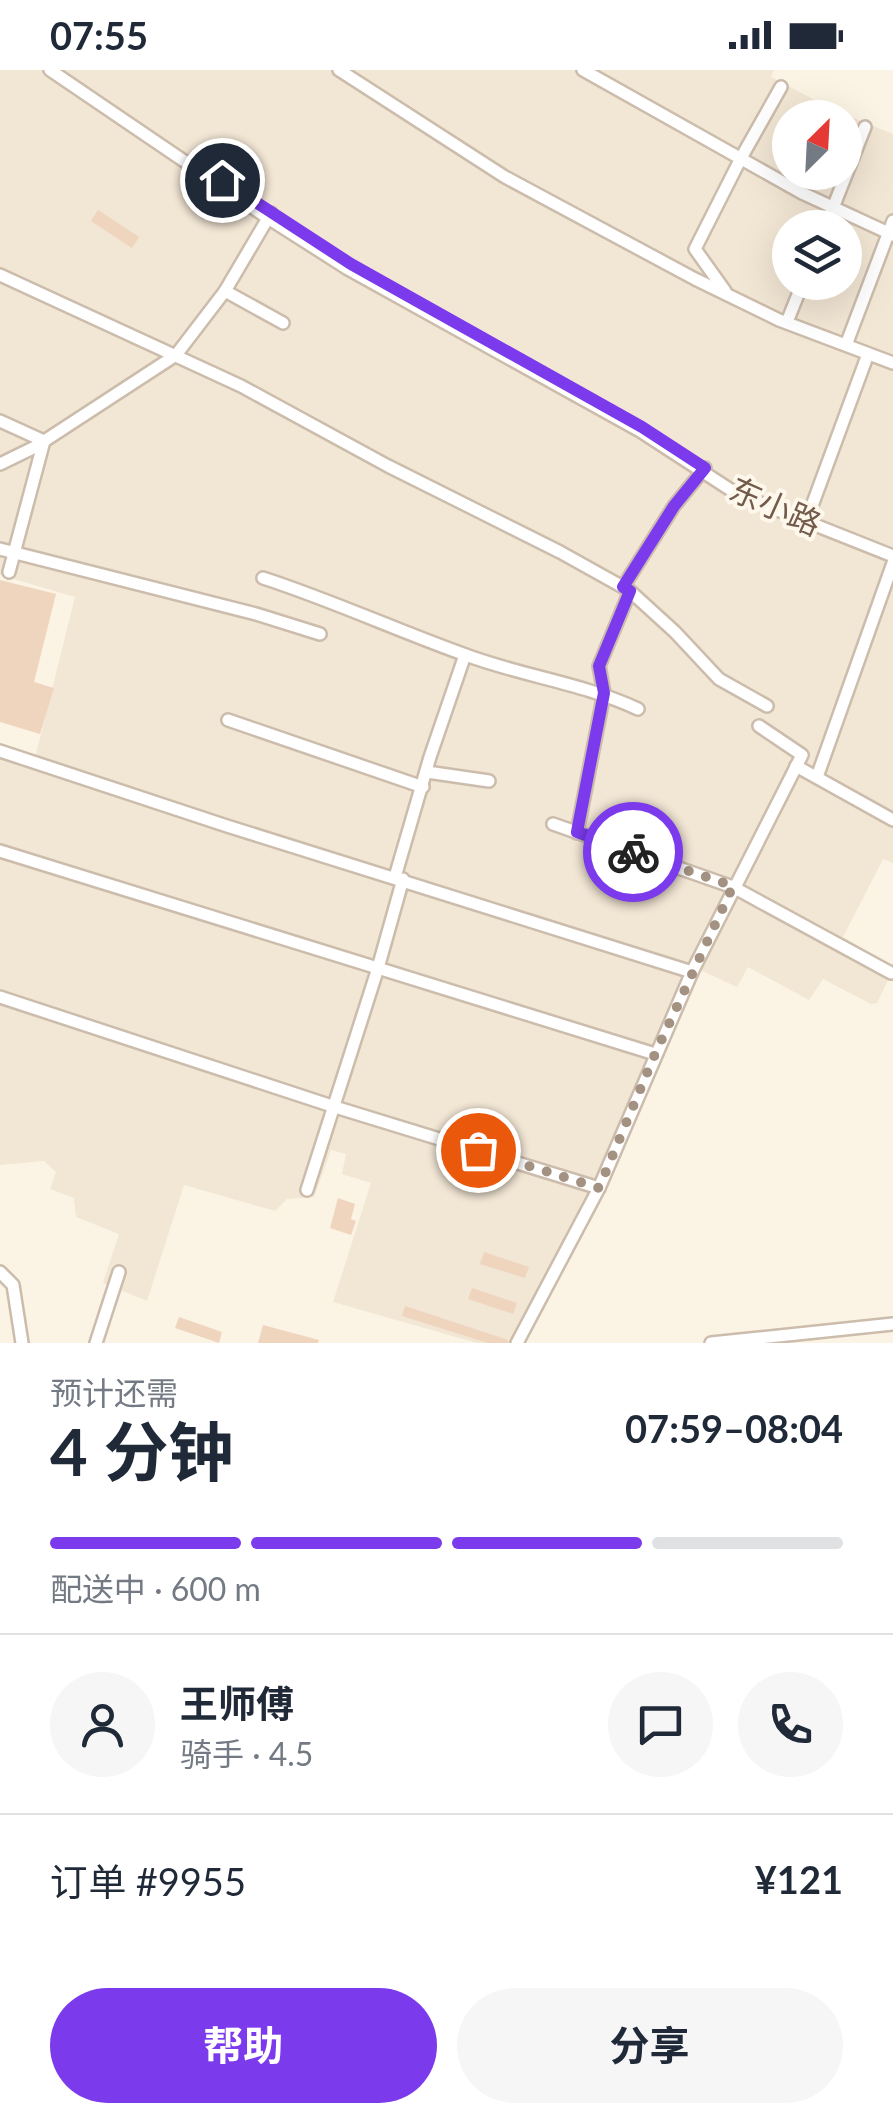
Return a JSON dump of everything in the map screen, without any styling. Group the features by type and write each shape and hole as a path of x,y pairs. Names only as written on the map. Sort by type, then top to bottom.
{"street":[{"name":"东小路","path":"50,70 348,268 741,491 893,557"},
{"name":"东小路","path":"61,70 269,216"},
{"path":"339,70 505,177 695,279 787,322 893,363"},
{"path":"583,70 833,207 891,229 846,345"},
{"path":"725,291 696,249 741,158 782,88"},
{"path":"832,210 865,126"},
{"path":"0,464 44,441 176,355 224,291 269,216"},
{"path":"0,275 176,355 626,589 675,632 719,679 767,706"},
{"path":"224,291 283,323"},
{"path":"787,322 796,300"},
{"path":"806,520 868,354"},
{"path":"0,421 44,441"},
{"path":"9,572 44,441"},
{"path":"577,832 604,693 599,666 626,589 674,506 704,469"},
{"path":"0,550 256,614 320,634"},
{"path":"817,777 893,557"},
{"path":"263,578 332,601 465,656 604,693 638,708"},
{"path":"307,1190 378,968 426,772 465,656"},
{"path":"228,720 423,786"},
{"path":"517,1343 599,1188 692,972 802,754 759,726"},
{"path":"0,751 692,972"},
{"path":"796,766 893,820"},
{"path":"426,772 489,780"},
{"path":"552,824 733,886 891,972"},
{"path":"0,851 655,1054"},
{"path":"0,997 599,1188"},
{"path":"0,1272 13,1286 22,1343"},
{"path":"96,1343 119,1272"},
{"path":"710,1343 893,1324"}],"shaded area":[{"path":"0,70 774,70 771,77 815,100 772,100 772,190 862,190 862,121 893,134 893,863 883,859 843,937 893,966 893,970 877,1003 871,1004 823,979 809,1000 748,967 737,987 698,969 602,1192 524,1343 477,1343 333,1302 371,1183 342,1174 346,1154 331,1150 314,1197 287,1199 275,1211 184,1185 147,1301 103,1283 119,1234 76,1217 74,1198 50,1189 56,1172 44,1161 0,1165 0,745 35,758 75,597 0,575"}],"building":[{"path":"98,210 139,237 132,248 91,221"},
{"path":"0,580 56,594 34,682 54,688 40,734 0,722"},
{"path":"338,1198 355,1204 351,1219 356,1221 351,1235 330,1228"},
{"path":"484,1252 529,1267 525,1278 480,1264"},
{"path":"472,1288 517,1303 513,1314 468,1299"},
{"path":"405,1306 508,1343 488,1343 402,1316"},
{"path":"179,1317 222,1332 219,1343 175,1328"},
{"path":"263,1325 319,1340 258,1343"}],"way so far":[{"path":"478,1150 599,1188 655,1054 733,886 633,852"}],"route":[{"path":"222,180 351,264 642,427 705,468 674,506 623,587 630,591 599,666 604,693 577,832 633,852"}]}
